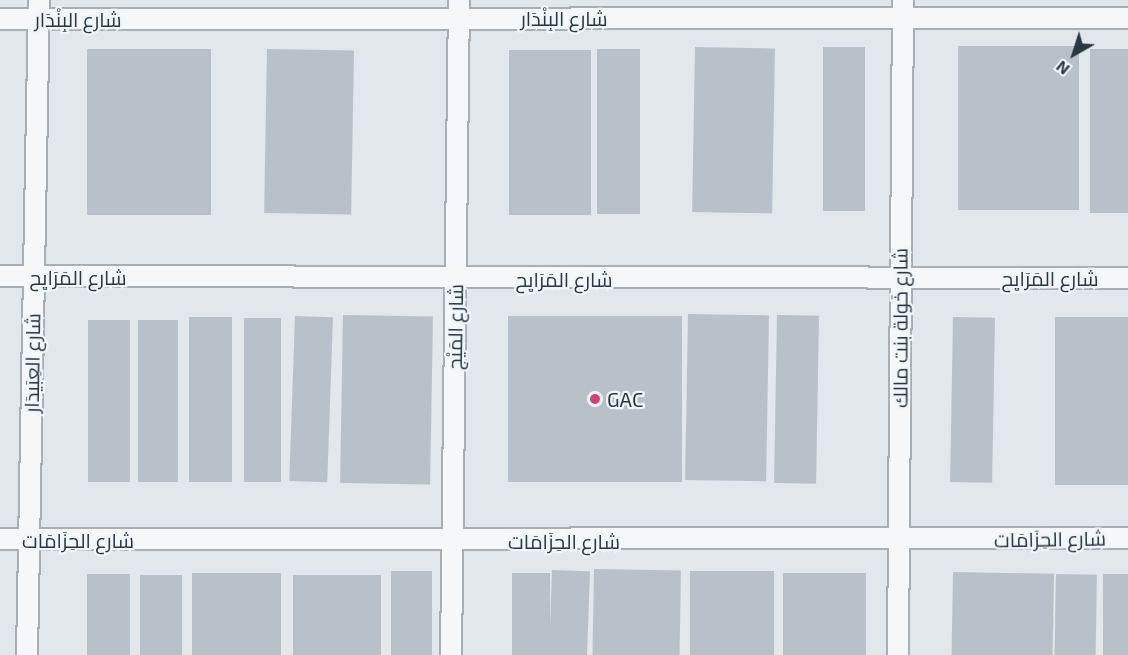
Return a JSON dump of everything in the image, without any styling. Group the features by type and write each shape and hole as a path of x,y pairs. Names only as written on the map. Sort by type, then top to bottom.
{"street":[{"name":"شارع خَولة بنت مالك","path":"898,655 903,0"},
{"name":"شارع البِنْدَار","path":"0,19 39,10 459,9 903,20 1128,18"},
{"name":"شارع المَيْج","path":"451,655 459,9"},
{"name":"شارع العِبَيدَار","path":"27,655 39,10"},
{"name":"شارع المَرَايِح","path":"0,276 456,280 1128,278"},
{"name":"شارع الحِزَامَات","path":"0,539 899,542 1128,538"}],"building":[{"path":"958,46 1079,46 1079,210 958,210"},
{"path":"695,47 775,48 772,213 692,212"},
{"path":"823,47 865,47 865,211 823,211"},
{"path":"87,49 211,49 211,215 87,215"},
{"path":"267,49 354,51 351,214 264,213"},
{"path":"597,49 640,49 640,214 597,214"},
{"path":"1090,49 1128,49 1128,213 1090,213"},
{"path":"509,50 591,50 591,215 509,215"},
{"path":"688,314 769,315 766,481 685,480"},
{"path":"343,315 433,317 430,485 340,483"},
{"path":"777,315 819,316 816,484 774,483"},
{"path":"295,316 333,317 327,482 289,481"},
{"name":"GAC","path":"508,316 682,316 682,482 508,482"},
{"path":"189,317 232,317 232,482 189,482"},
{"path":"953,317 995,318 992,483 950,482"},
{"path":"1055,317 1128,317 1128,485 1055,485"},
{"path":"244,318 281,318 281,482 244,482"},
{"path":"88,320 130,320 130,482 88,482"},
{"path":"138,320 178,320 178,482 138,482"},
{"path":"594,569 681,571 680,655 592,655"},
{"path":"552,570 590,571 587,655 549,655"},
{"path":"391,571 432,571 432,655 391,655"},
{"path":"690,571 774,571 774,655 690,655"},
{"path":"953,572 1054,574 1053,655 952,655"},
{"path":"192,573 281,573 281,655 192,655"},
{"path":"512,573 550,573 550,655 512,655"},
{"path":"783,573 866,573 866,655 783,655"},
{"path":"87,574 130,574 130,655 87,655"},
{"path":"1056,574 1097,575 1096,655 1055,655"},
{"path":"1103,574 1128,574 1128,655 1103,655"},
{"path":"140,575 182,575 182,655 140,655"},
{"path":"293,575 381,575 381,655 293,655"}],"place":[{"name":"GAC","path":"595,399"}]}
